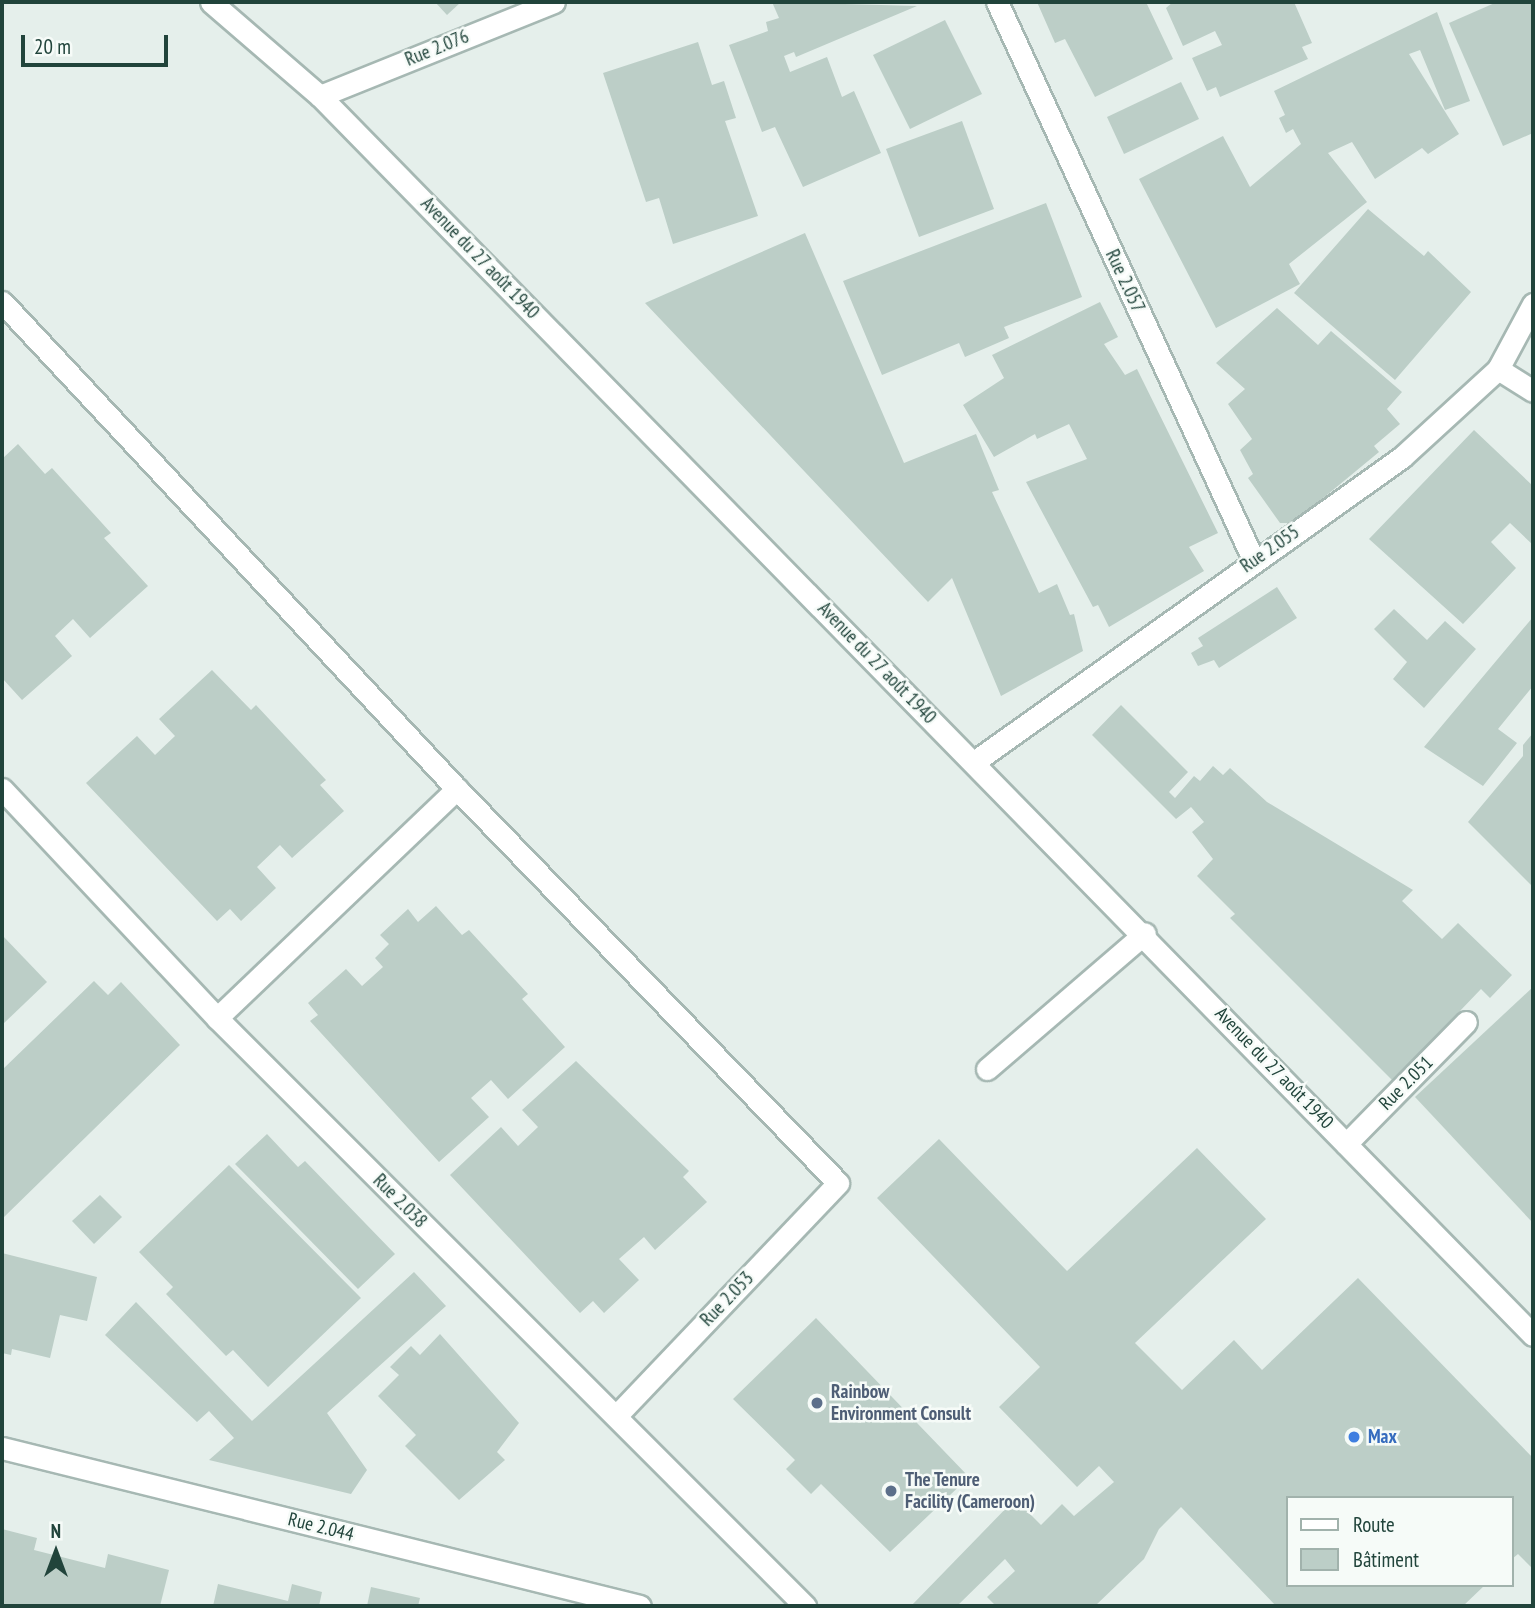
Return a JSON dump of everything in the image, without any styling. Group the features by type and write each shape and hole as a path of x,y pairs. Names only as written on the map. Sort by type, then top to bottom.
{"street":[{"name":"Avenue du 27 août 1940","path":"211,2 320,96 1145,933 1533,1335"},
{"name":"Rue 2.076","path":"320,96 554,2"},
{"name":"Rue 2.057","path":"997,2 1254,559"},
{"path":"2,302 457,789 217,1018"},
{"name":"Rue 2.055","path":"974,762 1254,559 1402,457 1499,369 1533,304"},
{"path":"1499,369 1533,391"},
{"name":"Rue 2.038","path":"2,789 217,1018 805,1606"},
{"name":"Rue 2.053","path":"457,789 838,1182 616,1416"},
{"path":"987,1069 1145,933"},
{"name":"Rue 2.051","path":"1346,1144 1466,1022"},
{"name":"Rue 2.044","path":"2,1448 640,1606"}],"building":[{"path":"435,2 461,2 447,15"},
{"path":"772,2 917,6 796,57 794,52 784,56 790,72 827,57 842,97 854,91 881,153 803,187 775,127 762,132 729,45 768,31 766,22 779,18"},
{"path":"1037,2 1146,2 1173,59 1095,97 1065,39 1055,43"},
{"path":"1173,2 1294,2 1312,43 1302,47 1308,59 1220,97 1216,87 1207,91 1192,58 1222,45 1215,31 1183,46 1166,8"},
{"path":"1497,2 1533,2 1533,133 1503,146 1449,23"},
{"path":"1437,12 1470,101 1445,110 1420,50 1409,54 1459,134 1428,154 1422,148 1375,179 1352,142 1328,153 1367,202 1289,264 1300,284 1216,328 1139,179 1223,136 1250,187 1301,144 1293,129 1286,133 1279,118 1285,115 1274,91"},
{"path":"945,20 982,94 910,129 873,55"},
{"path":"698,42 712,85 724,81 736,118 725,121 758,216 673,244 659,198 646,202 603,73"},
{"path":"1181,82 1199,119 1124,154 1107,117"},
{"path":"962,121 994,209 919,237 886,149"},
{"path":"1046,203 1082,297 1004,327 1009,338 965,357 959,343 882,375 843,281"},
{"path":"1368,209 1424,256 1428,251 1471,292 1395,380 1294,293"},
{"path":"805,233 904,463 976,434 999,490 992,492 1039,593 1057,584 1070,615 1074,614 1083,651 1001,696 952,578 928,602 645,303"},
{"path":"1100,302 1118,337 1104,344 1125,375 1137,369 1218,533 1189,547 1204,571 1109,627 1098,605 1093,607 1026,482 1087,459 1069,424 1037,439 1035,434 994,457 963,405 1004,378 992,355"},
{"path":"1277,308 1318,345 1331,331 1402,392 1387,409 1400,424 1374,446 1379,452 1293,523 1280,523 1248,478 1253,474 1240,450 1252,439 1228,404 1245,389 1216,363"},
{"path":"1474,430 1533,486 1533,545 1510,523 1491,542 1516,568 1463,624 1369,539"},
{"path":"18,444 45,474 52,468 111,533 104,538 148,586 90,638 73,619 55,636 72,656 22,700 2,678 2,459"},
{"path":"1277,587 1297,618 1219,668 1214,660 1198,666 1191,653 1203,646 1198,638"},
{"path":"1394,609 1427,640 1445,621 1476,649 1424,708 1393,679 1407,662 1374,629"},
{"path":"1533,617 1533,686 1498,729 1517,743 1483,786 1424,747"},
{"path":"212,670 251,710 256,705 326,780 320,785 344,811 292,858 280,845 257,867 276,888 241,921 230,909 217,921 86,783 137,736 155,755 175,736 159,719"},
{"path":"1121,705 1188,772 1169,792 1175,798 1194,776 1200,781 1213,766 1223,775 1230,768 1267,802 1413,890 1402,901 1442,939 1458,923 1512,975 1490,998 1481,989 1393,1081 1230,918 1235,914 1197,876 1213,859 1192,832 1204,822 1191,807 1176,819 1092,735"},
{"path":"1533,733 1532,886 1468,822 1523,756 1523,745"},
{"path":"436,906 462,935 469,930 528,994 522,999 565,1047 508,1099 491,1080 471,1098 489,1117 439,1162 310,1021 318,1015 308,1003 346,969 362,986 383,967 375,958 389,944 380,935 408,909 418,922"},
{"path":"2,935 47,982 2,1025"},
{"path":"94,981 108,995 121,982 180,1045 2,1219 2,1070"},
{"path":"1533,987 1533,1223 1415,1097"},
{"path":"576,1061 689,1171 683,1177 707,1202 655,1250 644,1237 619,1259 639,1280 604,1313 593,1301 580,1313 450,1175 501,1127 518,1146 538,1127 522,1110"},
{"path":"267,1134 298,1167 305,1161 395,1254 358,1289 235,1164"},
{"path":"939,1139 1067,1271 1197,1148 1266,1219 1135,1343 1182,1390 1234,1340 1262,1370 1358,1278 1533,1458 1533,1569 1518,1554 1514,1557 1514,1496 1286,1496 1286,1587 1483,1587 1463,1606 1276,1606 1181,1507 1159,1529 1144,1559 1095,1606 996,1606 987,1597 1015,1571 1005,1559 957,1606 911,1606 1015,1499 1041,1525 1062,1504 1074,1516 1114,1482 1099,1466 1077,1487 999,1407 1040,1367 877,1198"},
{"path":"229,1165 361,1298 268,1387 233,1350 226,1356 166,1294 173,1287 139,1252"},
{"path":"100,1195 122,1217 94,1244 72,1221"},
{"path":"2,1253 97,1277 87,1321 60,1315 50,1358 12,1349 11,1355 2,1353"},
{"path":"414,1272 446,1306 327,1413 367,1470 351,1494 209,1460 234,1438 209,1411 197,1422 105,1335 136,1302 252,1421"},
{"path":"816,1318 969,1477 890,1552 821,1484 811,1494 786,1469 795,1460 733,1399"},
{"path":"440,1334 519,1423 497,1452 505,1460 459,1500 405,1446 416,1435 378,1396 399,1375 390,1367 411,1346 420,1355"},
{"path":"2,1529 37,1538 34,1550 105,1568 108,1554 169,1570 160,1606 2,1606"},
{"path":"218,1584 288,1601 292,1584 322,1592 319,1606 213,1606"},
{"path":"371,1587 420,1598 418,1606 367,1606"}],"place":[{"name":"Rainbow Environment Consult","path":"817,1403"},
{"name":"Max","path":"1354,1437"},
{"name":"The Tenure Facility (Cameroon)","path":"891,1491"}]}
